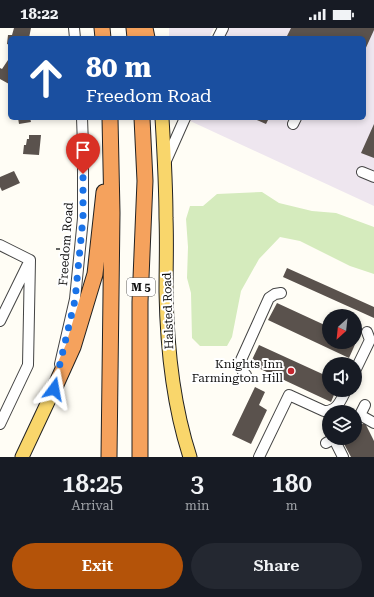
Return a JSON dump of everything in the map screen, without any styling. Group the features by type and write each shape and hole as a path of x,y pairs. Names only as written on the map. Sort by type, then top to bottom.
{"highway":[{"name":"M 5","path":"109,457 112,213 111,120"},
{"path":"54,389 73,347 95,274 111,120"},
{"name":"M 5","path":"140,457 140,302 146,181 142,120"}],"main road":[{"name":"Halsted Road","path":"162,120 165,163 166,292 169,353 183,438 190,457"},
{"path":"22,457 54,389"}],"street":[{"name":"Freedom Road","path":"54,389 75,300 83,218 82,120"},
{"name":"Halsted Road","path":"165,163 185,120"},
{"path":"362,172 374,177"},
{"path":"0,245 30,260"},
{"path":"0,322 30,260"},
{"path":"0,424 28,365 30,260"},
{"path":"246,375 241,367 240,360 258,331 269,298 275,294 282,293"},
{"path":"362,357 370,340 367,332"},
{"path":"259,457 289,395 324,411 330,412 336,408 342,397"},
{"path":"362,419 374,423"},
{"path":"335,445 343,457"}],"path":[{"path":"56,249 80,250"}],"shaded area":[{"path":"169,28 214,28 210,36 169,36"},
{"path":"229,28 374,28 374,206 188,120 366,120 366,36 225,36"}],"green space":[{"path":"262,192 279,203 312,211 336,213 374,227 374,274 350,266 300,241 280,237 259,259 241,291 232,337 227,346 200,346 192,338 191,293 187,278 188,247 186,219 190,206 203,206 217,194"}],"building":[{"path":"14,28 31,28 29,36 8,36 7,44 8,35 12,35"},
{"path":"291,28 374,28 366,48 366,36 287,36"},
{"path":"8,60 8,83 0,79 0,68 2,69"},
{"path":"18,120 30,120 31,122 19,124"},
{"path":"257,120 268,120 266,124"},
{"path":"374,124 374,158 361,153"},
{"path":"29,135 41,135 39,155 23,154 24,145 26,145 27,139 29,139"},
{"path":"14,171 20,183 2,191 0,187 0,177"},
{"path":"287,268 374,307 374,318 362,313 362,309 354,309 283,277"},
{"path":"277,303 322,324 322,345 268,320"},
{"name":"Knights Inn Farmington Hill","path":"259,345 322,374 322,397 333,397 331,402 252,365 251,363 250,364"},
{"path":"330,349 353,349 349,357"},
{"path":"255,387 265,392 259,405 267,410 251,444 232,435"},
{"path":"365,423 374,441 374,457 351,457 345,445 362,445 362,424"}],"place":[{"name":"Knights Inn Farmington Hill","path":"291,371"}],"route":[{"path":"54,389 75,300 83,218 83,174"}]}
